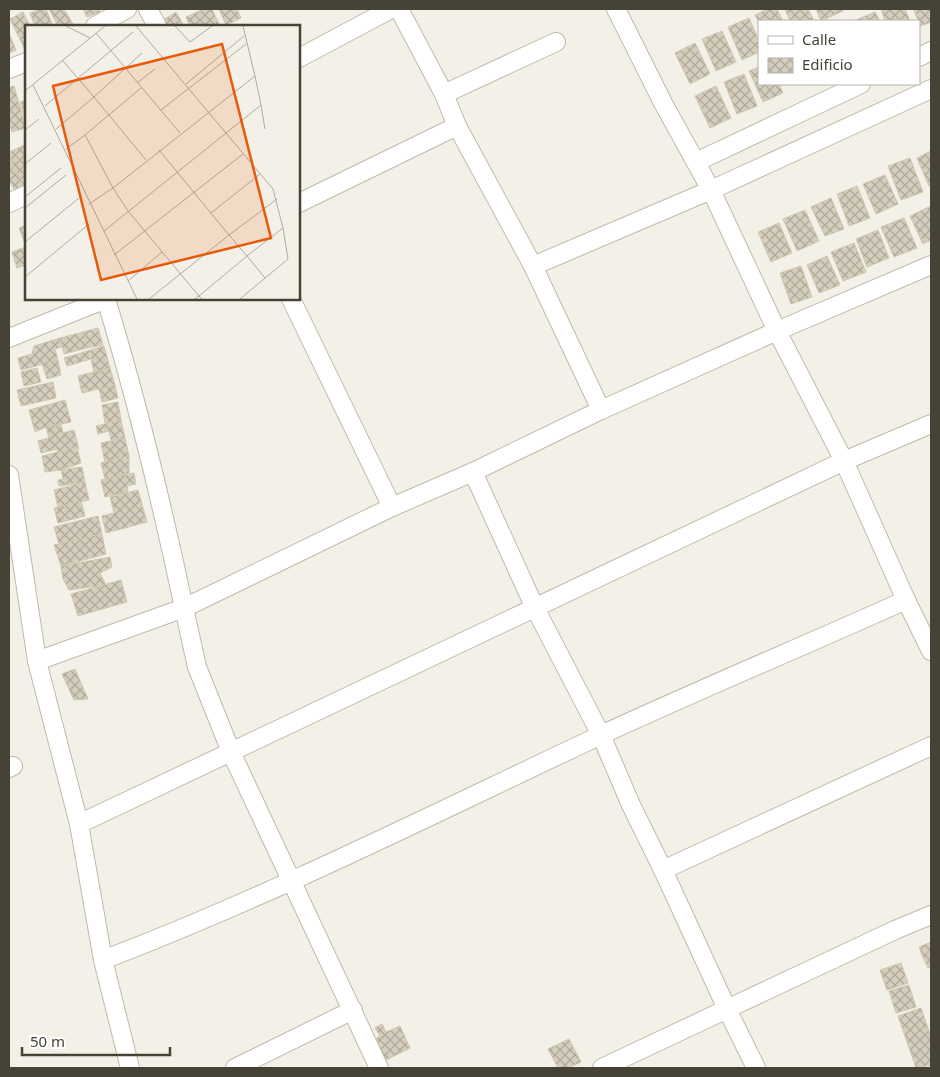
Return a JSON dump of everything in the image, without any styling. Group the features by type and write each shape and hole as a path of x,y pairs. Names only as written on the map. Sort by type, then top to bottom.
{"street":[{"path":"97,25 126,9"},
{"path":"148,9 156,25"},
{"path":"300,57 391,9"},
{"path":"399,9 444,94 457,126 533,266 601,410"},
{"path":"616,9 696,162 844,461 931,651"},
{"path":"444,94 556,42"},
{"path":"9,69 25,62"},
{"path":"696,162 859,85"},
{"path":"533,266 710,190 931,89"},
{"path":"300,204 457,126"},
{"path":"9,204 25,196"},
{"path":"37,661 184,608 392,507 473,472 601,410 931,264"},
{"path":"9,338 104,300"},
{"path":"107,300 125,360 167,528 197,667 231,752 379,1068"},
{"path":"291,300 392,507"},
{"path":"79,824 844,461 931,424"},
{"path":"473,472 535,608 601,735 631,805 756,1068"},
{"path":"9,475 37,661 79,824 103,960 130,1068"},
{"path":"103,960 172,934 292,881 601,735 906,600"},
{"path":"663,870 931,746"},
{"path":"602,1068 895,930 931,915"},
{"path":"236,1068 353,1010"}],"building":[{"path":"46,9 53,25 35,25 30,13"},
{"path":"49,9 64,9 73,25 57,25"},
{"path":"83,9 98,9 100,12 87,17"},
{"path":"204,9 212,9 220,25 190,25 186,17"},
{"path":"219,9 237,9 241,18 226,25"},
{"path":"768,9 777,9 782,20 758,21 755,15"},
{"path":"785,9 808,9 814,20 790,20"},
{"path":"816,9 842,9 843,11 823,20 821,20"},
{"path":"881,9 905,9 910,20 885,20"},
{"path":"913,9 931,9 931,22 921,26 920,20 918,20"},
{"path":"23,12 30,25 25,25 25,50 10,19"},
{"path":"176,12 183,25 166,25 163,20"},
{"path":"875,12 879,20 856,20"},
{"path":"749,18 758,39 758,52 742,60 728,27"},
{"path":"722,31 736,62 716,71 702,39"},
{"path":"9,33 16,50 9,53"},
{"path":"695,43 710,74 690,84 675,53"},
{"path":"758,67 758,85 779,85 783,93 763,102 749,71"},
{"path":"744,74 757,106 737,114 724,82"},
{"path":"14,86 25,124 25,128 12,132 9,122 9,87"},
{"path":"716,86 731,118 710,128 695,96"},
{"path":"25,100 25,119 20,102"},
{"path":"25,144 25,174 14,150"},
{"path":"14,150 25,174 25,184 23,185 9,157 9,152"},
{"path":"931,151 931,185 929,186 917,158"},
{"path":"910,158 923,192 901,200 888,166"},
{"path":"9,160 25,191 18,197 9,180"},
{"path":"885,175 898,204 876,214 863,184"},
{"path":"857,186 870,218 849,226 837,194"},
{"path":"831,198 844,229 825,236 811,207"},
{"path":"931,206 931,240 923,244 910,216"},
{"path":"805,210 819,241 797,251 783,219"},
{"path":"904,218 917,248 894,257 881,227"},
{"path":"779,223 792,253 771,262 758,232"},
{"path":"25,225 25,244 19,228"},
{"path":"878,230 889,258 867,267 856,239"},
{"path":"854,243 866,272 843,281 831,252"},
{"path":"25,247 25,265 17,268 12,252"},
{"path":"827,256 840,285 819,293 807,265"},
{"path":"801,266 812,297 791,304 780,273"},
{"path":"98,328 103,345 87,348 83,332"},
{"path":"83,332 87,348 64,354 60,338"},
{"path":"60,338 61,347 55,349 58,360 21,370 18,358 32,354 34,346"},
{"path":"104,346 110,368 94,372 91,359 67,366 64,358"},
{"path":"58,360 61,375 47,379 42,363"},
{"path":"37,368 41,382 24,386 21,372"},
{"path":"110,368 115,385 82,393 78,376"},
{"path":"53,382 56,398 21,406 17,390"},
{"path":"115,385 118,398 102,402 99,389"},
{"path":"65,400 71,422 46,427 35,432 29,410"},
{"path":"118,402 121,420 105,423 102,405"},
{"path":"121,420 125,438 111,440 109,431 98,434 96,426"},
{"path":"61,424 63,433 74,430 79,449 77,447 58,454 57,449 41,453 38,441 49,438 46,427"},
{"path":"125,438 129,456 105,462 101,443"},
{"path":"77,447 81,463 61,470 45,472 42,456"},
{"path":"129,456 129,473 105,479 101,463"},
{"path":"82,467 85,482 59,486 58,480 63,479 61,470"},
{"path":"134,473 136,484 127,486 128,492 105,497 101,480"},
{"path":"85,482 89,500 58,507 54,490"},
{"path":"138,490 147,522 106,533 102,516 114,513 110,497"},
{"path":"81,501 85,516 58,523 54,508"},
{"path":"98,516 102,534 59,544 54,527"},
{"path":"102,534 106,554 61,566 54,545"},
{"path":"110,557 112,567 100,573 106,585 69,590 63,579 61,566"},
{"path":"121,580 127,602 78,616 71,594"},
{"path":"75,669 88,699 74,700 62,674"},
{"path":"931,942 931,951 922,955 919,947"},
{"path":"931,951 931,967 928,968 922,955"},
{"path":"901,963 908,983 887,990 880,970"},
{"path":"909,985 916,1007 896,1013 889,991"},
{"path":"921,1008 931,1037 931,1065 916,1068 898,1016"},
{"path":"382,1024 386,1032 400,1026 410,1048 384,1061 374,1040 380,1036 375,1028"},
{"path":"569,1039 581,1062 568,1068 558,1068 548,1049"}]}
